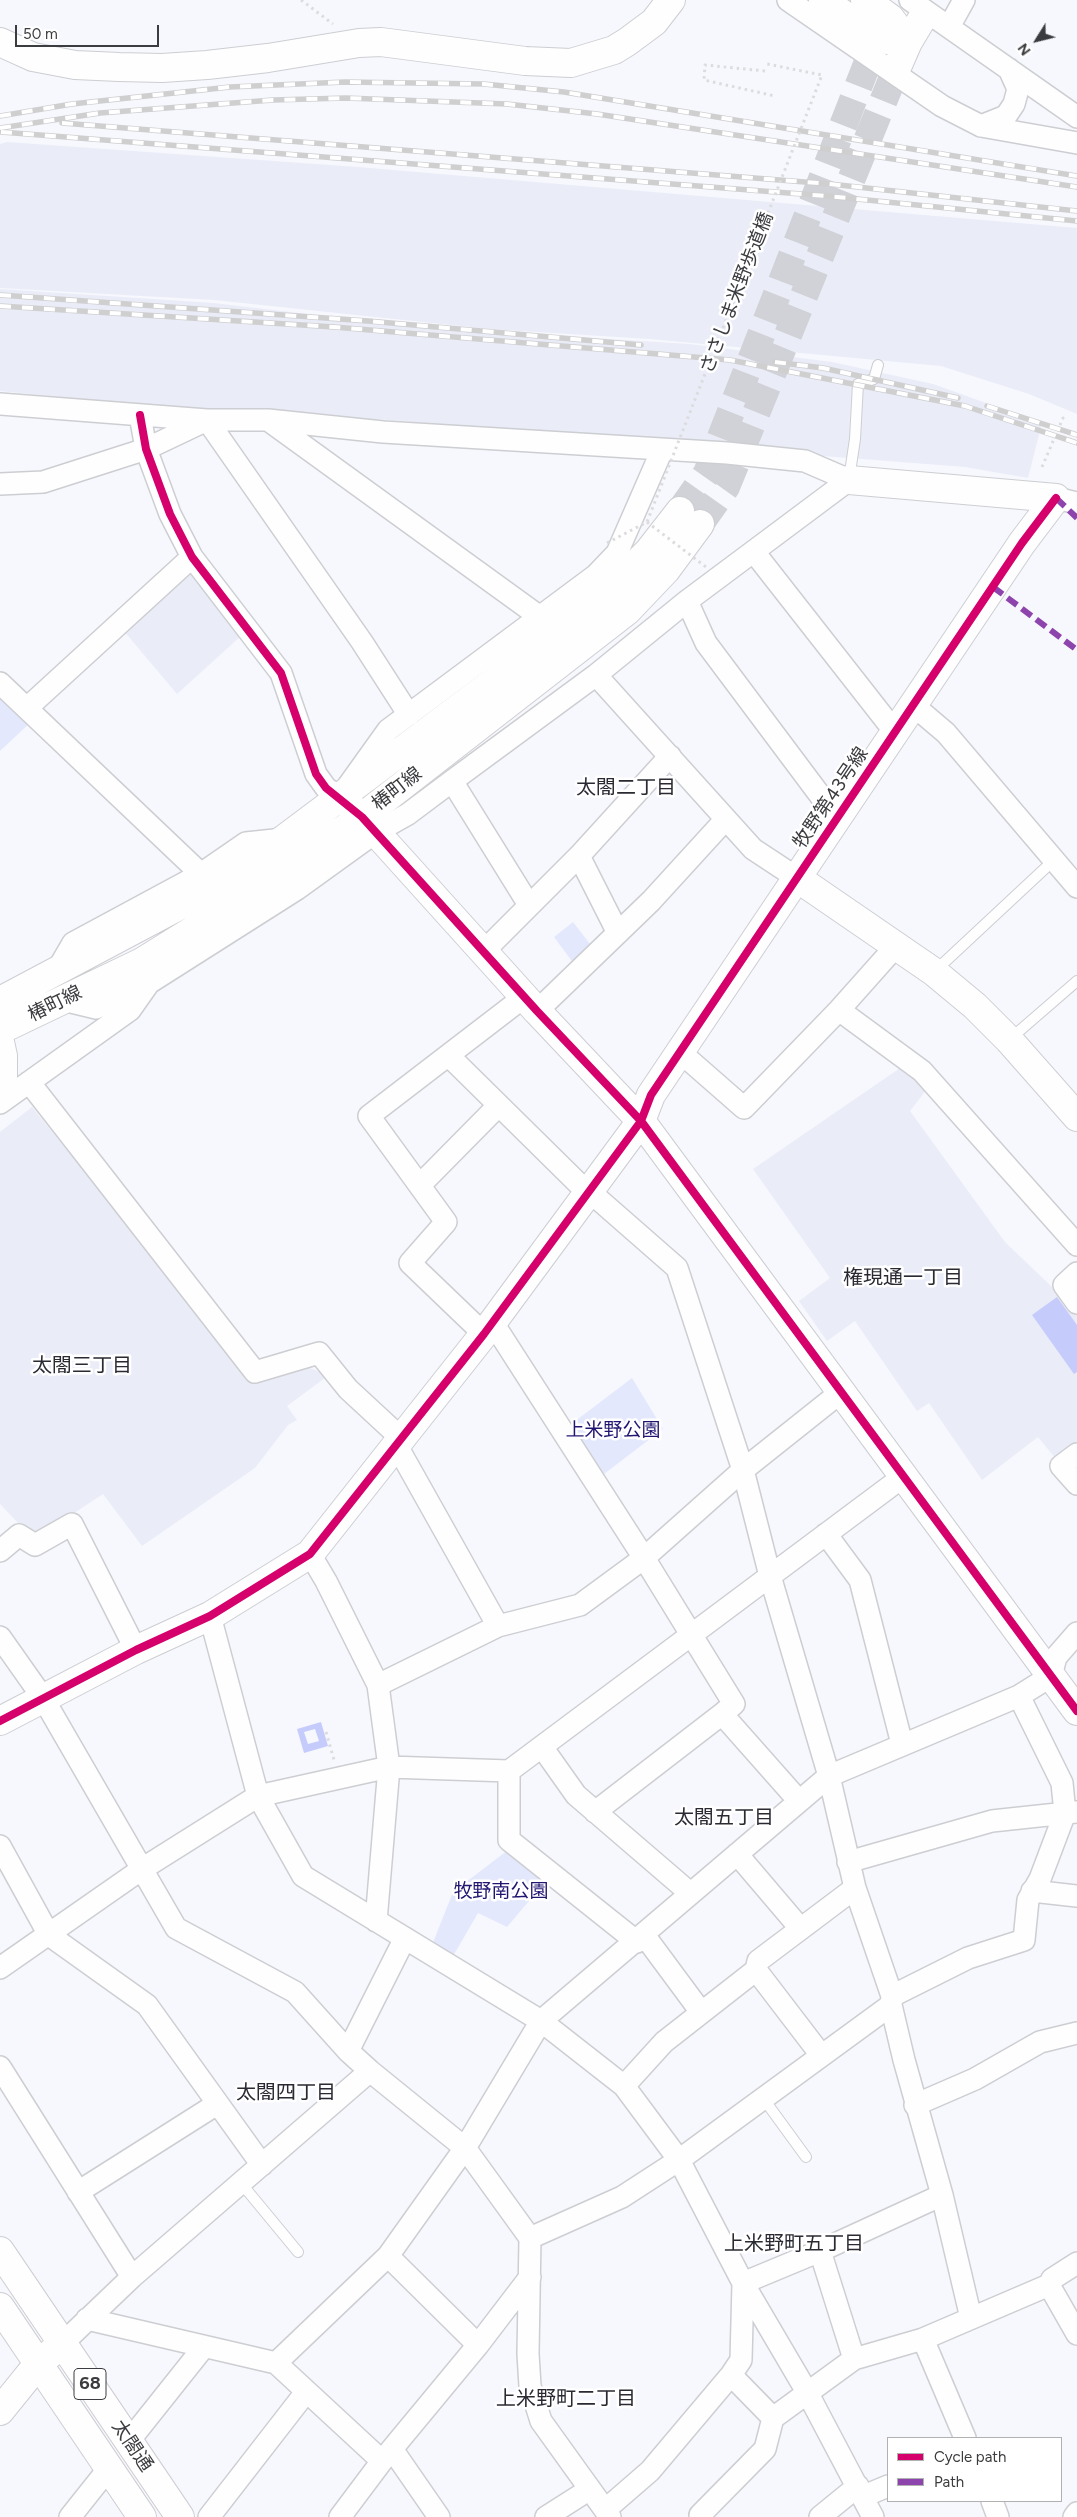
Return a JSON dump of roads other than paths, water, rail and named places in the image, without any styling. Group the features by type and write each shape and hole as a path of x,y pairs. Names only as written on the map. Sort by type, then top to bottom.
{"street":[{"path":"0,42 33,57 75,66 162,68 268,58 359,43 381,42 525,61 570,63 614,50 627,42 654,22 671,0"},
{"path":"788,0 942,106 981,126 1077,142"},
{"path":"823,0 896,21 950,27 1077,117"},
{"path":"865,0 896,21 903,54"},
{"path":"950,27 964,0"},
{"path":"981,126 1006,116 1014,104 1018,89 1009,69"},
{"path":"0,404 207,420 268,420 383,432 727,453 805,461 849,480 1066,500"},
{"path":"140,415 146,449 170,514 192,557 281,674 316,774 326,788 340,797 369,824 530,1004 641,1121 1077,1711"},
{"path":"0,484 43,482 146,449 207,420"},
{"path":"207,420 362,642 409,715"},
{"path":"268,420 540,617"},
{"path":"340,797 388,730 596,575 617,554 662,450"},
{"path":"63,1000 96,1008 149,983 297,889 369,824 408,814 596,675 687,601 849,480"},
{"name":"牧野第43号線","path":"0,1721 136,1650 210,1616 310,1554 489,1328 641,1121 651,1095 1022,544 1066,500"},
{"name":"椿町線","path":"0,1001 55,974 211,890 284,840 488,686 610,589 648,552 690,517 666,570 627,611 369,824 303,859 142,962 0,1030"},
{"path":"754,552 896,732"},
{"path":"27,708 192,557"},
{"path":"687,601 706,643 837,818"},
{"path":"596,675 753,849 934,972 975,1006 1009,1040 1077,1118"},
{"path":"0,683 201,874"},
{"path":"913,705 946,733 1077,887"},
{"path":"483,952 579,856 670,756"},
{"path":"452,781 529,905"},
{"path":"595,1812 734,1704 644,1558 489,1328 410,1263 446,1222 369,1116 448,1056 530,1004 618,933 725,820"},
{"path":"55,974 73,943 201,874 246,843 284,840"},
{"path":"579,856 618,933"},
{"path":"297,889 303,859"},
{"path":"680,1052 744,1108 839,1010 896,946"},
{"path":"0,1103 130,1010 149,983"},
{"path":"839,1010 922,1071 1077,1245"},
{"path":"0,1042 3,1056 3,1077 0,1084"},
{"path":"448,1056 589,1192 677,1268 743,1470 770,1576 829,1776 848,1862 891,2000 915,2105 942,2195 971,2318"},
{"path":"29,1082 255,1372 319,1353 348,1389 399,1443 498,1626"},
{"path":"420,1185 498,1106"},
{"path":"1077,1273 1064,1285 1077,1303"},
{"path":"378,1684 498,1626 580,1605 644,1558 743,1470 842,1392"},
{"path":"1077,1454 1061,1466 1077,1484"},
{"path":"0,1968 142,1869 258,1796 389,1767 509,1771 904,1476"},
{"path":"0,1551 19,1535 35,1545 72,1524 136,1650"},
{"path":"826,1534 860,1580 902,1744"},
{"path":"310,1554 326,1581 378,1684 389,1767 376,1920"},
{"path":"210,1616 258,1796 302,1876 541,2021 624,2086 679,2160 743,2283 807,2392 861,2491 873,2517"},
{"path":"276,2363 388,2256 465,2148 541,2021 829,1776 1019,1696 1051,1676 1056,1657 1077,1633"},
{"path":"0,1637 43,1698 176,1928 295,1992 370,2071 465,2148 530,2238 528,2354 530,2386 542,2421 608,2514 650,2471 731,2375 741,2360 743,2283"},
{"path":"530,2238 622,2196 679,2160 821,2055 891,2000 968,1958 1024,1940 1028,1900 1071,1813 1062,1783 1019,1696"},
{"path":"722,1714 799,1801"},
{"path":"542,1747 576,1795 690,1893"},
{"path":"509,1771 509,1840 640,1938 701,2012"},
{"path":"848,1862 992,1821 1071,1813"},
{"path":"0,1846 49,1935 147,2005 262,2165"},
{"path":"737,1854 800,1928"},
{"path":"624,2086 664,2042 756,1970 758,1961 855,1888"},
{"path":"1032,1891 1077,1896"},
{"path":"348,2050 405,1938"},
{"path":"756,1970 821,2055"},
{"path":"915,2105 975,2079 1040,2042 1077,2033"},
{"path":"0,2067 132,2277"},
{"path":"0,2411 38,2364 63,2344 132,2277 370,2071"},
{"path":"78,2192 217,2104"},
{"path":"743,2283 820,2251 942,2195"},
{"name":"太閤通","path":"0,2251 180,2517"},
{"path":"820,2251 854,2359"},
{"path":"388,2256 478,2345"},
{"path":"702,2517 700,2515 765,2449 773,2418 854,2359 924,2339 1049,2285 1052,2279 1077,2263"},
{"path":"340,2517 387,2455 478,2345 530,2277"},
{"path":"1049,2285 1077,2334"},
{"name":"太閤通","path":"0,2307 142,2517"},
{"path":"87,2319 203,2348 276,2363 306,2392 387,2455 439,2517"},
{"path":"924,2339 965,2437"},
{"path":"129,2441 203,2348"},
{"path":"731,2375 773,2418"},
{"path":"209,2517 306,2392"},
{"path":"70,2517 108,2468"},
{"path":"820,2517 861,2491 887,2486"},
{"path":"546,2517 590,2489"},
{"path":"992,2502 998,2517"},
{"path":"1074,2517 1077,2513"}],"lane":[{"path":"849,480 855,439 858,384 874,379 878,365"},
{"path":"934,972 1054,860"},
{"path":"1009,1040 1077,980"},
{"path":"763,2098 806,2158"},
{"path":"241,2184 298,2252"}],"water":[{"path":"1057,1297 1077,1325 1077,1372 1074,1374 1032,1315"},
{"path":"321,1722 328,1746 304,1753 297,1729","holes":["315,1729 319,1741 308,1744 304,1732"]}],"tunnel":[{"path":"680,511 707,473 873,49"},
{"path":"700,524 726,487 898,65"}],"railway":[{"path":"0,116 72,104 230,87 345,82 484,84 564,92 1077,176"},
{"path":"0,128 100,113 273,100 346,98 507,104 597,114 1077,187"},
{"path":"62,123 830,184 1077,211"},
{"path":"1,132 827,196 1077,221"},
{"path":"0,295 368,321 641,345"},
{"path":"0,306 334,327 730,360 965,406 1077,443"},
{"path":"775,362 823,368 958,398"},
{"path":"987,406 1077,435"}],"district":[{"name":"太閤二丁目","path":"626,788"},
{"name":"権現通一丁目","path":"903,1278"},
{"name":"太閤三丁目","path":"82,1366"},
{"name":"太閤五丁目","path":"724,1818"},
{"name":"太閤四丁目","path":"286,2093"},
{"name":"上米野町五丁目","path":"794,2244"},
{"name":"上米野町二丁目","path":"566,2399"}],"park label":[{"name":"上米野公園","path":"613,1430"},
{"name":"牧野南公園","path":"501,1891"}]}
